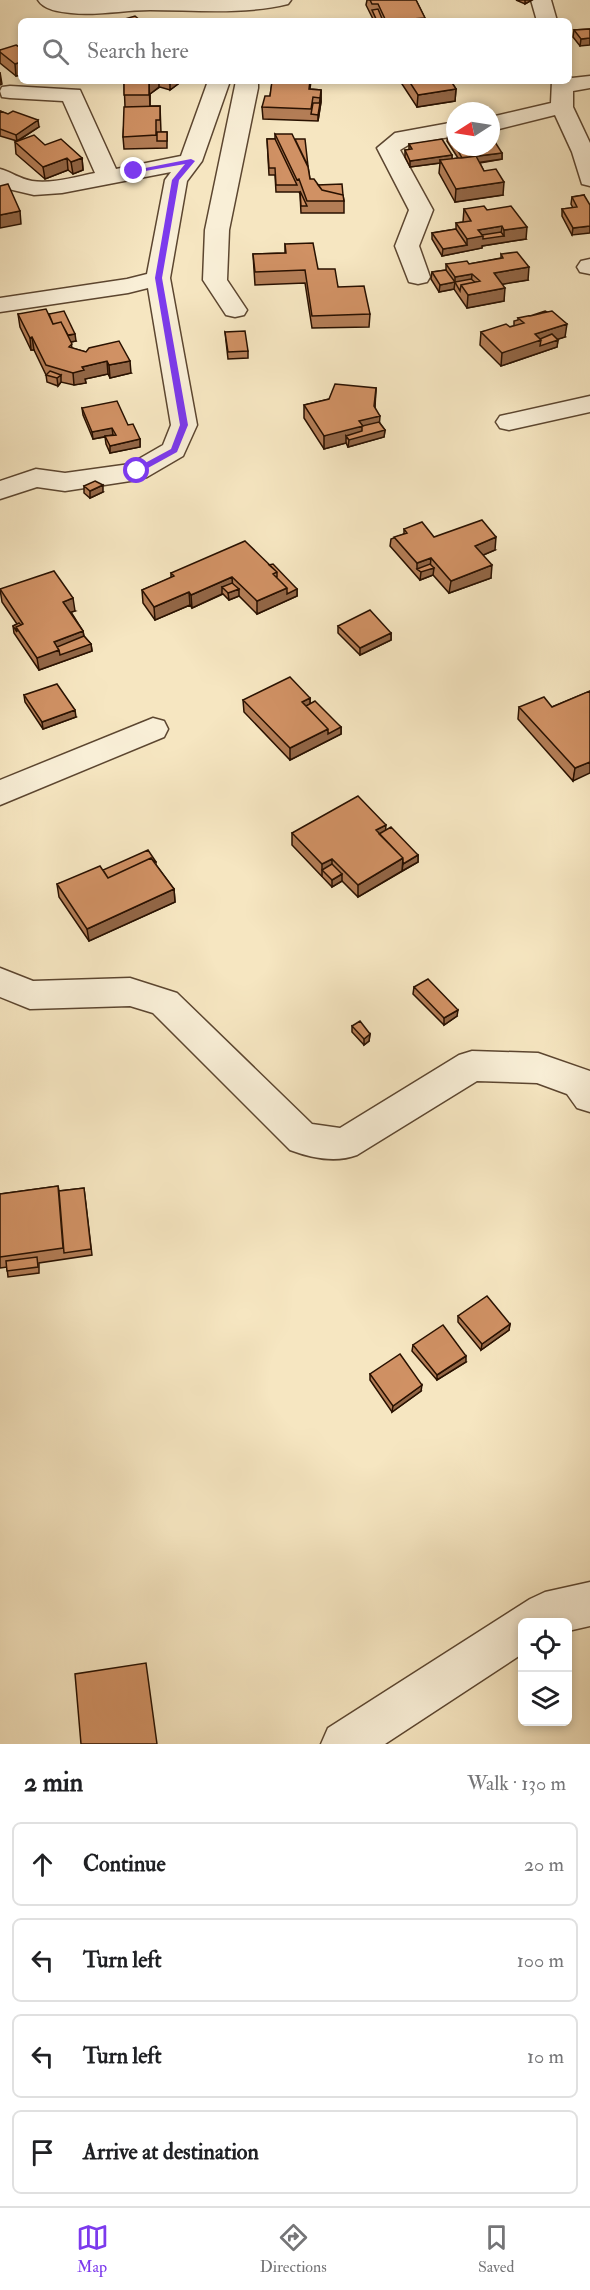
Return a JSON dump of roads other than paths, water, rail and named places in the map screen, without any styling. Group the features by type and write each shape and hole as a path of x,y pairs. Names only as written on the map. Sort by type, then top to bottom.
{"street":[{"path":"48,0 58,5 147,4 230,13 282,0"},
{"path":"541,0 546,18"},
{"path":"500,120 563,91 590,82"},
{"path":"0,490 36,478 65,482 137,471 174,450 184,425 158,278 176,180 191,161 218,84"},
{"path":"235,310 215,279 217,230 247,84"},
{"path":"10,92 80,90 86,131 108,176"},
{"path":"563,91 590,179"},
{"path":"417,277 407,246 421,210 388,148 403,138 446,131"},
{"path":"0,176 8,182 34,188 62,186 191,161"},
{"path":"0,305 128,286 158,278"},
{"path":"509,422 590,404"},
{"path":"0,793 153,729"},
{"path":"0,982 30,995 130,992 165,1003 303,1139 344,1144 472,1066 538,1068 580,1083 590,1097"},
{"path":"539,1618 545,1614 590,1604"},
{"path":"344,1744 518,1632"}]}
